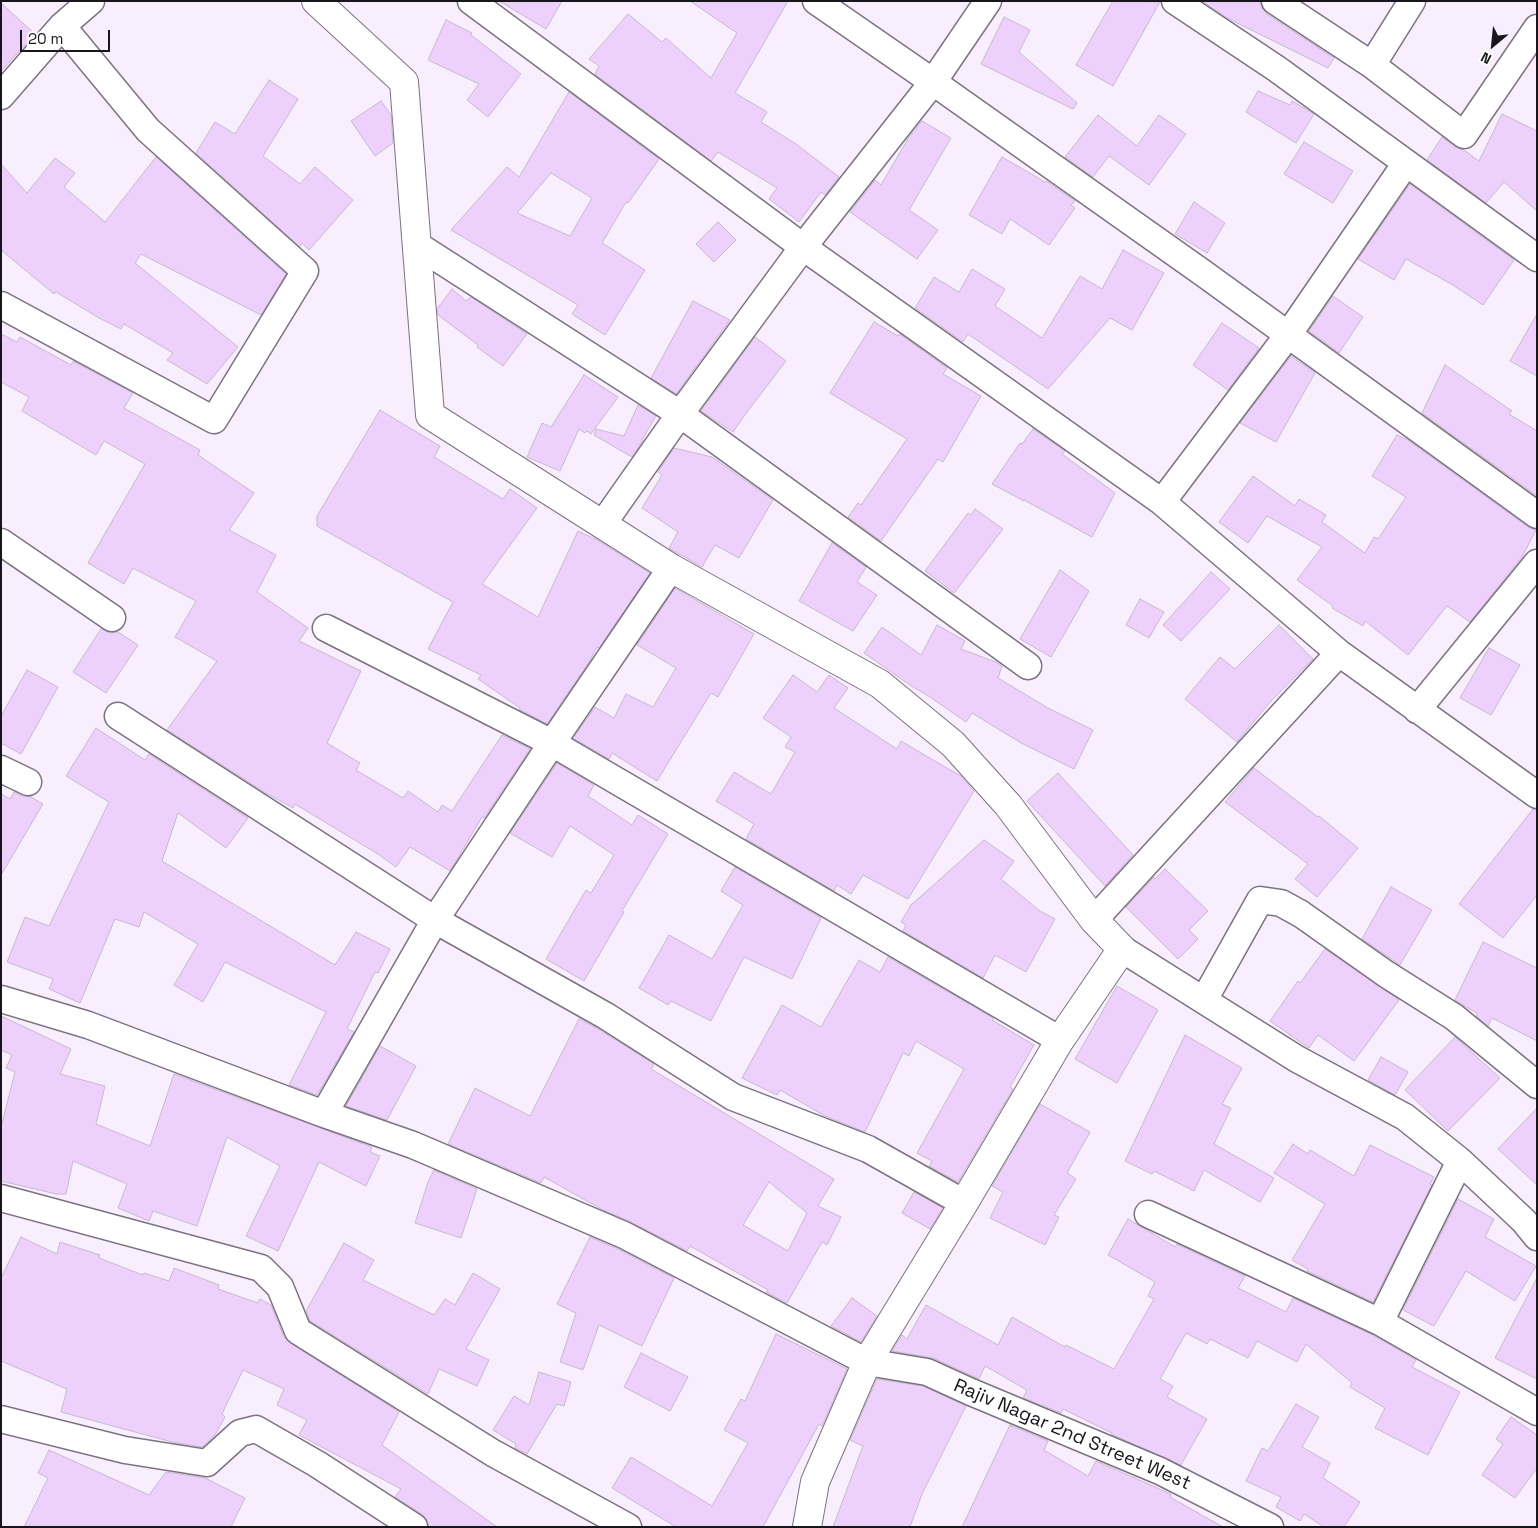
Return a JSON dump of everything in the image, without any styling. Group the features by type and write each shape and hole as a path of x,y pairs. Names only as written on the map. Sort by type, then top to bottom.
{"street":[{"path":"1,96 62,26 91,1"},
{"path":"316,1 404,82 430,415 671,568 880,684 953,744 1008,805 1094,920 1122,949 1297,1059 1405,1117 1460,1160 1524,1221 1537,1237"},
{"path":"471,1 803,247 1162,502 1339,653 1537,795"},
{"path":"816,1 1204,273 1537,515"},
{"path":"602,525 680,414 803,247 933,82 988,1"},
{"path":"1175,1 1277,69 1537,258"},
{"path":"1275,1 1372,66 1464,135 1537,28"},
{"path":"1372,66 1412,1"},
{"path":"1,305 214,420 304,271 148,130 62,26"},
{"path":"1162,502 1288,335 1406,163"},
{"path":"417,245 680,414 1028,666"},
{"path":"1,542 112,618"},
{"path":"1418,710 1537,563"},
{"path":"324,1114 434,920 671,568"},
{"path":"326,628 552,743 1060,1040"},
{"path":"1094,920 1339,653"},
{"path":"118,716 434,920 606,1016 733,1097 868,1149 964,1203"},
{"path":"1,769 28,782"},
{"path":"1204,1000 1260,900 1281,903 1301,914 1386,974 1454,1017 1537,1084"},
{"path":"807,1527 815,1482 867,1362 1060,1040 1122,949"},
{"name":"Rajiv Nagar 2nd Street West","path":"1,999 88,1025 324,1114 413,1145 624,1235 867,1362 927,1372 1160,1471 1270,1527"},
{"path":"1380,1322 1460,1160"},
{"path":"1,1198 261,1268 280,1287 298,1331 493,1453 628,1527"},
{"path":"1148,1214 1380,1322 1537,1412"},
{"path":"1,1419 125,1450 206,1462 240,1433 256,1429 317,1464 414,1527"}],"building":[{"path":"499,1 562,1 546,29"},
{"path":"690,1 788,1 735,93 767,112 761,122 796,144 839,177 825,195 821,192 799,222 769,199 777,188 718,152 711,161 595,74 599,66 589,59 628,14 662,42 666,38 711,78 737,33"},
{"path":"1113,1 1160,2 1113,86 1076,65"},
{"path":"1202,1 1260,1 1262,8 1267,14 1334,58 1328,68 1227,18"},
{"path":"1,3 35,34 1,71"},
{"path":"1004,17 1030,30 1019,52 1077,103 1073,109 981,64"},
{"path":"446,20 472,33 471,35 521,74 488,117 467,100 479,84 428,60"},
{"path":"269,80 298,99 263,156 300,184 315,167 353,200 309,250 302,243 300,247 196,153 215,122 235,134"},
{"path":"1258,91 1290,105 1292,101 1314,114 1296,143 1246,112"},
{"path":"569,92 659,159 628,203 626,202 602,243 645,270 605,335 572,314 578,305 451,230 507,167 519,177","holes":["551,173 592,198 570,236 517,213"]},
{"path":"381,101 391,115 393,143 375,156 351,121"},
{"path":"1502,114 1537,131 1537,211 1504,182 1486,203 1427,160 1442,137 1479,161"},
{"path":"1098,115 1137,146 1159,115 1186,134 1149,185 1109,156 1093,177 1065,157"},
{"path":"922,121 951,138 909,210 938,230 917,259 850,212 875,180 881,185 909,137"},
{"path":"1304,142 1353,171 1333,203 1284,174"},
{"path":"156,157 286,274 261,315 141,254 135,263 238,347 207,384 167,360 173,353 124,324 121,329 56,292 54,294 1,250 1,164 27,193 55,158 75,173 64,187 105,222"},
{"path":"1002,157 1046,181 1075,201 1071,205 1075,208 1049,245 1010,219 1002,234 969,215"},
{"path":"1410,184 1514,260 1483,305 1453,285 1406,259 1394,280 1358,259"},
{"path":"1194,202 1225,223 1207,253 1175,234"},
{"path":"718,222 736,240 714,262 696,244"},
{"path":"1123,250 1164,273 1132,330 1110,318 1048,389 968,334 963,342 915,308 934,277 959,292 972,269 1005,289 995,306 1042,338 1080,276 1102,289"},
{"path":"452,289 466,301 471,297 527,334 503,366 438,315 437,309"},
{"path":"1333,296 1363,317 1339,353 1309,331"},
{"path":"693,301 730,320 676,394 651,378"},
{"path":"1537,314 1537,376 1510,361"},
{"path":"874,322 898,336 900,334 947,368 943,374 981,396 943,462 938,459 881,541 848,517 858,503 861,505 907,439 830,393"},
{"path":"1222,323 1259,348 1228,390 1193,365"},
{"path":"1,334 17,342 20,337 71,365 73,361 133,393 124,408 200,450 198,455 254,493 229,530 276,555 257,592 308,628 299,641 361,671 327,743 360,763 356,770 403,798 408,791 438,812 442,805 452,811 502,735 530,749 484,818 482,817 450,871 410,847 396,867 378,854 295,804 293,808 266,793 167,730 217,661 175,637 196,601 133,568 124,584 88,563 145,464 104,441 96,455 22,411 29,397 1,382"},
{"path":"755,337 786,361 733,432 701,411"},
{"path":"1291,356 1315,373 1276,442 1240,423"},
{"path":"1445,365 1512,411 1509,414 1537,431 1537,496 1422,413"},
{"path":"584,375 618,397 591,434 579,429 560,471 527,457 542,423 551,427"},
{"path":"638,405 656,416 632,457 594,435 596,429 624,436"},
{"path":"380,410 440,446 434,457 503,499 510,489 537,508 482,584 538,617 578,531 597,540 650,573 599,648 597,647 547,724 519,709 478,679 481,675 428,649 453,602 317,526 317,516"},
{"path":"1033,429 1065,451 1062,454 1115,493 1092,537 992,484 1020,443 1022,444"},
{"path":"1397,435 1408,440 1528,527 1536,530 1522,557 1470,622 1447,606 1408,655 1365,621 1363,626 1332,608 1333,606 1297,580 1322,547 1267,516 1248,543 1219,522 1253,476 1295,506 1299,499 1326,515 1322,522 1365,553 1374,537 1378,539 1406,497 1372,476"},
{"path":"674,448 712,457 773,500 739,558 715,545 702,567 669,548 678,532 642,508 662,475 658,472"},
{"path":"975,509 1003,529 954,593 925,571 968,513 971,515"},
{"path":"832,543 866,567 857,582 877,595 853,631 799,601"},
{"path":"1060,570 1089,591 1051,657 1020,639"},
{"path":"1211,572 1230,589 1181,641 1163,625"},
{"path":"675,588 754,634 718,697 711,693 657,781 612,753 609,759 573,738 595,707 614,718 626,694 653,707 676,668 637,645"},
{"path":"1140,599 1164,612 1149,638 1126,625"},
{"path":"937,625 965,641 961,649 1002,666 998,678 1048,708 1093,730 1074,769 1021,743 972,713 966,722 864,653 882,627 921,655"},
{"path":"1279,625 1313,659 1271,701 1237,742 1185,699 1220,657 1235,669"},
{"path":"101,629 110,633 118,632 138,645 106,693 73,672"},
{"path":"1489,648 1520,665 1491,715 1460,698"},
{"path":"27,670 58,687 21,754 1,743 1,716"},
{"path":"793,675 817,692 829,675 848,688 834,708 897,749 901,741 961,776 974,791 908,899 863,875 851,894 837,885 834,891 746,839 754,824 716,801 734,772 771,794 795,752 785,747 791,737 763,718"},
{"path":"96,728 145,760 149,754 248,818 226,848 178,813 162,861 335,965 356,932 390,949 378,973 375,972 347,1029 354,1032 317,1095 289,1085 326,1012 225,962 203,1002 174,985 198,944 144,912 139,927 115,919 80,1003 49,989 53,979 7,962 25,917 49,926 109,802 66,776"},
{"path":"557,763 594,785 588,796 632,825 638,815 668,834 622,911 624,912 584,981 546,959 586,890 591,893 614,855 570,826 552,857 510,833"},
{"path":"1254,768 1319,816 1358,848 1317,897 1295,879 1308,864 1225,802"},
{"path":"1058,773 1133,855 1105,886 1027,801"},
{"path":"14,792 22,796 31,797 43,804 1,875 1,794 10,799"},
{"path":"1533,809 1537,810 1537,895 1503,938 1459,904"},
{"path":"984,840 1014,861 1001,879 1040,911 1055,919 1026,972 995,955 983,978 903,931 906,925 901,922 911,905"},
{"path":"735,867 821,918 792,979 744,957 711,1021 671,1001 668,1005 639,988 669,935 712,959 743,905 721,891"},
{"path":"1165,869 1208,911 1189,930 1198,939 1178,959 1126,907 1154,877 1155,879"},
{"path":"1391,887 1432,910 1400,965 1362,939"},
{"path":"1483,942 1537,968 1537,1041 1492,1018 1488,1026 1476,1016 1478,1014 1455,1000"},
{"path":"1325,949 1399,1000 1354,1061 1318,1035 1309,1048 1270,1021 1298,981 1300,983"},
{"path":"888,957 993,1018 992,1020 1034,1045 1010,1087 1013,1089 958,1182 929,1166 932,1161 917,1153 964,1069 916,1041 909,1056 903,1053 865,1132 825,1116 780,1090 777,1095 742,1078 782,1005 821,1027 859,960 880,972"},
{"path":"1117,986 1158,1010 1117,1083 1075,1059"},
{"path":"1,1016 71,1049 60,1074 105,1086 96,1124 150,1146 174,1074 372,1147 370,1152 380,1156 366,1186 319,1162 278,1251 246,1236 280,1166 227,1137 197,1226 153,1211 149,1221 118,1208 127,1184 73,1161 66,1194 56,1194 1,1181 1,1127 15,1072 6,1068 12,1055 1,1050"},
{"path":"579,1019 654,1064 651,1069 834,1179 818,1206 841,1217 827,1245 822,1242 787,1303 766,1292 768,1290 690,1246 687,1251 603,1210 544,1177 541,1183 448,1144 475,1088 530,1116","holes":["769,1182 807,1213 788,1251 743,1225"]},
{"path":"1185,1035 1242,1068 1222,1104 1231,1108 1214,1144 1274,1178 1260,1202 1204,1170 1194,1191 1154,1171 1152,1174 1125,1161"},
{"path":"1455,1037 1500,1078 1448,1131 1405,1090"},
{"path":"380,1046 416,1066 387,1120 346,1106"},
{"path":"1381,1057 1408,1072 1395,1095 1368,1080"},
{"path":"1040,1104 1090,1132 1067,1173 1076,1179 1054,1215 1059,1217 1045,1245 990,1218 1003,1192 992,1186"},
{"path":"1537,1108 1537,1185 1498,1149"},
{"path":"1293,1144 1308,1154 1310,1150 1354,1176 1370,1145 1434,1177 1430,1184 1432,1185 1373,1302 1307,1271 1308,1269 1292,1260 1325,1204 1274,1173"},
{"path":"434,1170 477,1189 461,1238 415,1223 428,1182"},
{"path":"914,1192 943,1208 930,1229 902,1213"},
{"path":"1458,1199 1494,1219 1485,1237 1536,1266 1515,1301 1466,1271 1434,1326 1403,1310"},
{"path":"1128,1219 1175,1247 1177,1244 1245,1276 1238,1288 1286,1312 1293,1298 1373,1335 1416,1360 1412,1367 1460,1392 1428,1455 1375,1428 1385,1408 1350,1387 1352,1383 1306,1344 1297,1362 1257,1341 1248,1358 1210,1339 1207,1344 1186,1333 1160,1379 1173,1386 1167,1397 1207,1419 1181,1465 1111,1434 1063,1409 1061,1413 1023,1398 1027,1390 985,1366 979,1379 933,1358 892,1351 902,1335 907,1339 926,1305 998,1345 1012,1317 1065,1347 1066,1345 1114,1369 1154,1299 1148,1296 1155,1282 1108,1255"},
{"path":"21,1237 57,1254 60,1242 100,1255 99,1258 143,1275 144,1273 169,1281 174,1268 219,1285 218,1289 258,1303 260,1299 271,1305 284,1337 290,1343 399,1412 382,1445 497,1527 429,1527 423,1515 395,1497 401,1489 299,1435 307,1420 277,1405 284,1389 243,1370 222,1414 225,1417 215,1435 202,1447 172,1442 61,1412 67,1389 1,1361 1,1278"},
{"path":"590,1237 674,1278 642,1346 599,1325 583,1370 560,1362 576,1313 557,1304"},
{"path":"344,1243 374,1260 363,1280 434,1315 445,1299 455,1305 473,1273 500,1289 466,1349 489,1360 477,1386 439,1369 428,1394 310,1321 306,1311"},
{"path":"1537,1278 1537,1379 1495,1358"},
{"path":"852,1298 877,1316 861,1342 831,1326"},
{"path":"776,1334 847,1369 822,1426 819,1424 763,1527 676,1527 612,1488 631,1457 712,1506 748,1443 724,1430 741,1399 745,1401"},
{"path":"641,1353 688,1377 670,1411 624,1387"},
{"path":"539,1372 571,1382 564,1406 557,1404 527,1454 515,1448 516,1444 493,1430 514,1396 529,1405"},
{"path":"877,1379 923,1386 966,1406 922,1494 910,1527 833,1527 863,1446 850,1440"},
{"path":"1296,1404 1319,1417 1302,1447 1330,1463 1323,1478 1360,1502 1344,1527 1324,1527 1304,1514 1300,1521 1276,1507 1281,1497 1246,1481 1262,1448 1268,1451"},
{"path":"1511,1417 1537,1435 1537,1468 1515,1498 1482,1475 1503,1444 1496,1439"},
{"path":"1010,1425 1048,1441 1044,1450 1088,1476 1096,1461 1171,1494 1170,1497 1223,1527 962,1527"},
{"path":"49,1450 149,1495 166,1472 205,1478 245,1498 231,1527 24,1527 48,1478 38,1473"}]}
